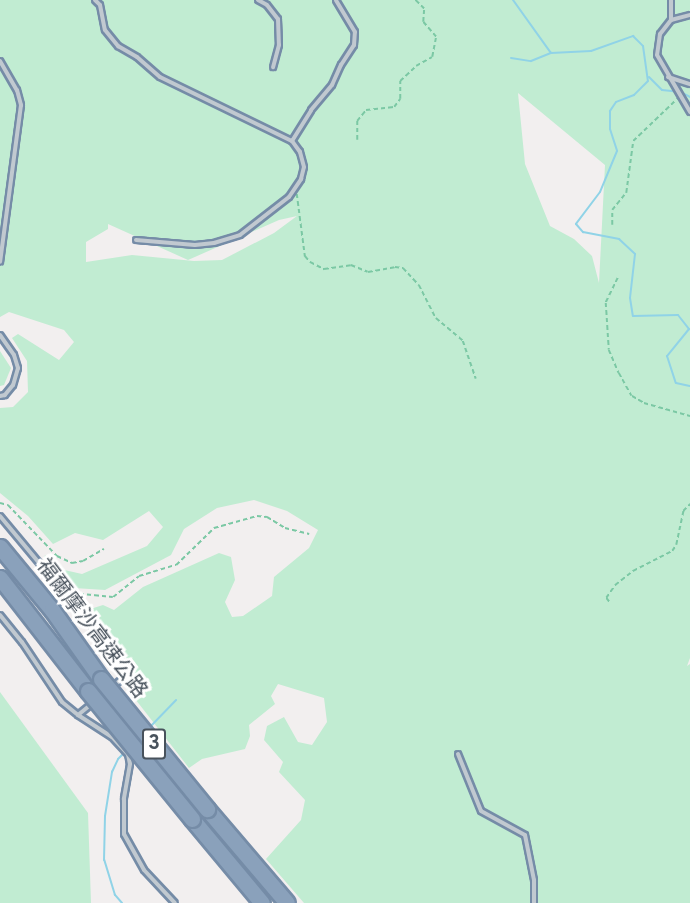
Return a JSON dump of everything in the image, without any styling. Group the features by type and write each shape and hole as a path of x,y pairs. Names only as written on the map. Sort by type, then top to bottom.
{"highway":[{"name":"福爾摩沙高速公路","path":"0,547 52,610 101,679 287,903"},
{"name":"福爾摩沙高速公路","path":"0,578 88,691 262,903"}],"lane":[{"path":"95,0 100,5 105,30 118,46 137,57 160,77 292,141 304,167 289,197 240,235 214,243 195,245 136,240"},
{"path":"258,0 267,4 278,19 279,45 273,67"},
{"path":"292,141 311,110 332,85 354,45 355,32 336,0"},
{"path":"671,0 671,20"},
{"path":"690,15 671,20 660,34 657,55 690,112"},
{"path":"0,61 17,90 21,105 0,262"},
{"path":"668,77 689,84"},
{"path":"0,335 14,355 18,368 13,386 5,395 0,396"},
{"path":"0,516 120,661 123,678 78,715"},
{"path":"0,615 22,642 62,702 112,737 128,754 130,764 123,799 124,834 144,870 175,903"},
{"path":"458,754 481,811 525,834 534,880 534,903"}],"path":[{"path":"357,140 357,121 366,110 394,107 400,99 400,81 416,66 432,57 436,37 423,22 424,9 415,0"},
{"path":"612,225 612,210 626,193 633,141 680,96"},
{"path":"296,187 301,210 305,256 310,262 324,269 351,265 369,272 395,267 403,268 418,285 436,318 464,341 476,379"},
{"path":"618,278 606,303 609,350 619,373 632,396 644,403 690,416"},
{"path":"0,503 8,505 57,556 72,562 83,561 104,549"},
{"path":"609,602 606,598 624,578 672,551 676,545 683,511 690,504"},
{"path":"63,593 113,597 139,576 176,565 214,528 257,516 267,517 285,528 309,534"}],"green space":[{"path":"0,0 690,0 690,658 687,666 690,664 690,903 304,903 266,859 301,820 305,800 279,772 283,762 264,740 267,726 284,717 298,742 312,745 327,722 324,698 278,684 271,696 275,704 249,725 250,736 245,749 202,759 189,768 125,686 130,662 84,611 103,605 114,610 143,587 219,553 231,557 235,580 225,602 232,617 243,616 272,596 274,577 309,548 318,530 287,511 254,500 217,508 184,529 171,555 105,590 74,588 54,577 43,562 45,555 60,569 82,574 147,546 163,527 149,511 103,540 75,533 53,544 28,516 0,493 0,408 13,407 28,392 27,361 12,338 18,334 59,360 74,342 64,330 9,312 0,317","holes":["518,93 605,165 599,283 592,256 574,239 550,226 525,164","297,216 274,233 222,260 194,261 132,255 86,262 86,242 108,229 108,224 188,260 279,220"]},
{"path":"0,351 11,368 4,385 0,386"},
{"path":"0,692 88,813 91,903 0,903"}],"waterway":[{"path":"513,0 551,53 591,51 633,36 643,46 648,81 634,95 616,102 610,111 610,129 617,151 600,192 576,224 583,232 619,239 635,254 630,298 633,316 678,315 689,329 667,356 676,383 690,386"},
{"path":"511,58 531,61 551,53"},
{"path":"649,77 662,90 681,92 690,97"},
{"path":"149,728 176,700"},
{"path":"122,903 115,895 104,860 105,816 112,772 118,759 126,751"}]}
